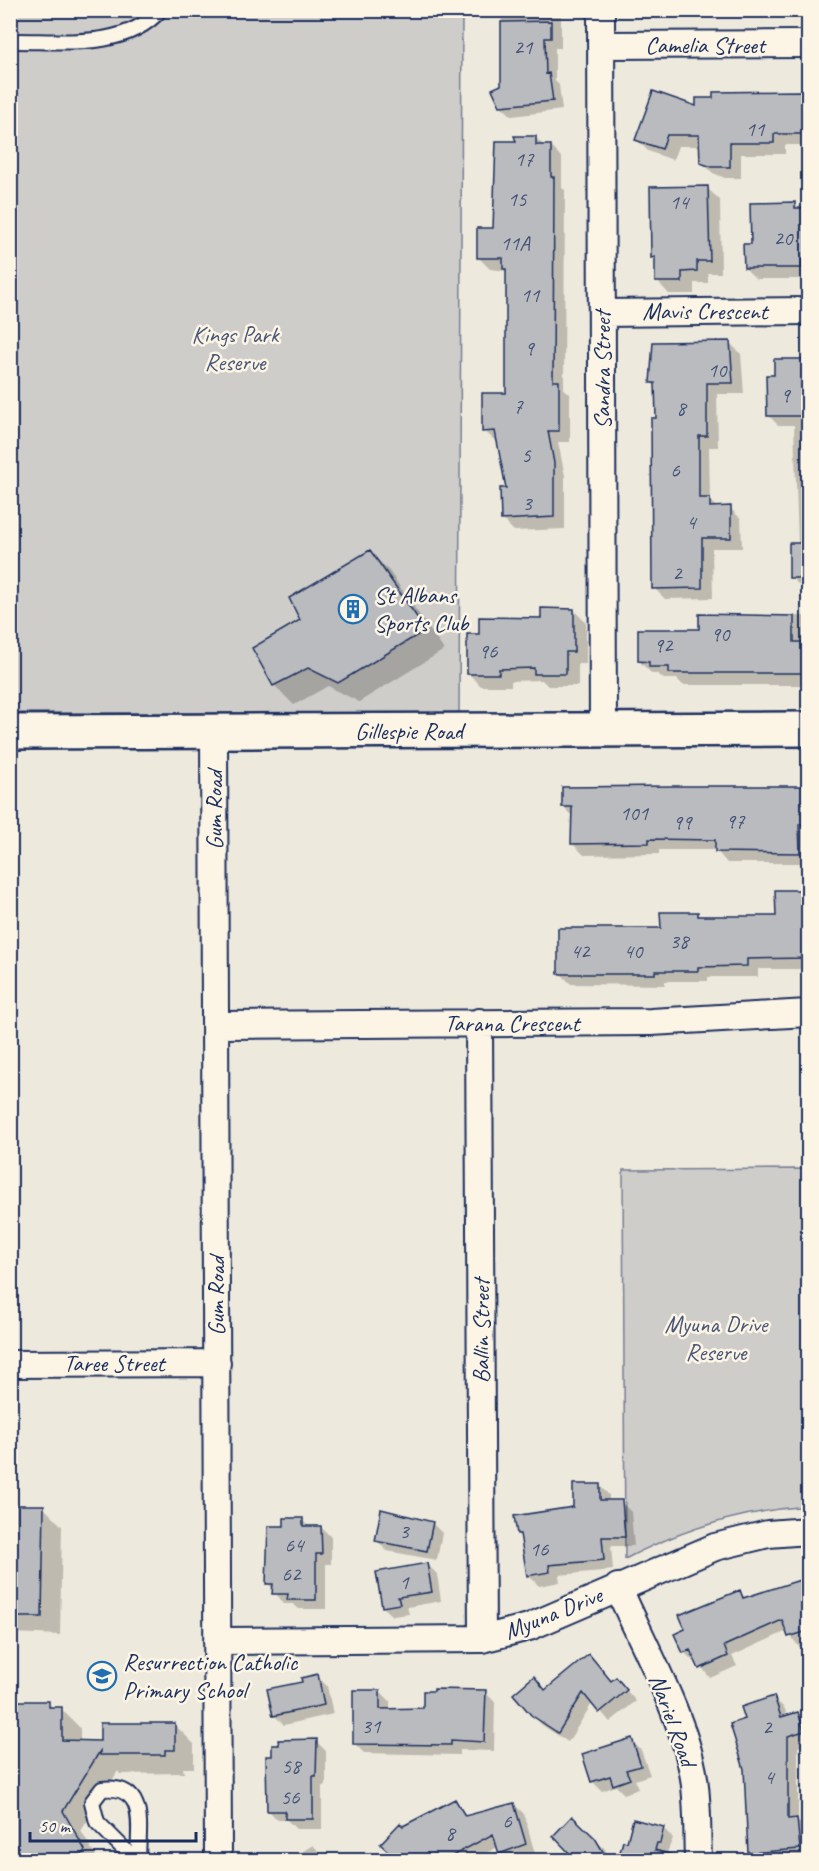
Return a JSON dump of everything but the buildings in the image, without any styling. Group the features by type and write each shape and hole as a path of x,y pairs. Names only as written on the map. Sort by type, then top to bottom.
{"street":[{"name":"Sandra Street","path":"601,10 603,730"},
{"name":"Camelia Street","path":"601,45 808,44"},
{"name":"Mavis Crescent","path":"602,313 808,311"},
{"name":"Gillespie Road","path":"10,732 808,729"},
{"name":"Gum Road","path":"214,731 218,1860"},
{"name":"Tarana Crescent","path":"215,1025 651,1022 808,1013"},
{"name":"Ballin Street","path":"479,1022 482,1639"},
{"name":"Taree Street","path":"10,1364 217,1363"},
{"name":"Myuna Drive","path":"217,1641 482,1639 529,1627 715,1547 768,1534 808,1531"},
{"name":"Nariel Road","path":"618,1587 686,1748 694,1778 698,1860"}],"lane":[{"path":"10,41 116,37 145,25 160,10"},
{"path":"102,1789 126,1790 134,1797 137,1808 136,1860 97,1822 92,1802 102,1789"}],"green space":[{"name":"Kings Park Reserve","path":"10,11 462,11 459,713 11,713"},
{"name":"Myuna Drive Reserve","path":"808,1169 808,1506 760,1512 714,1523 669,1538 625,1559 623,1170"}],"place":[{"name":"St Albans Sports Club","path":"353,609"},
{"name":"Resurrection Catholic Primary School","path":"102,1676"}]}
